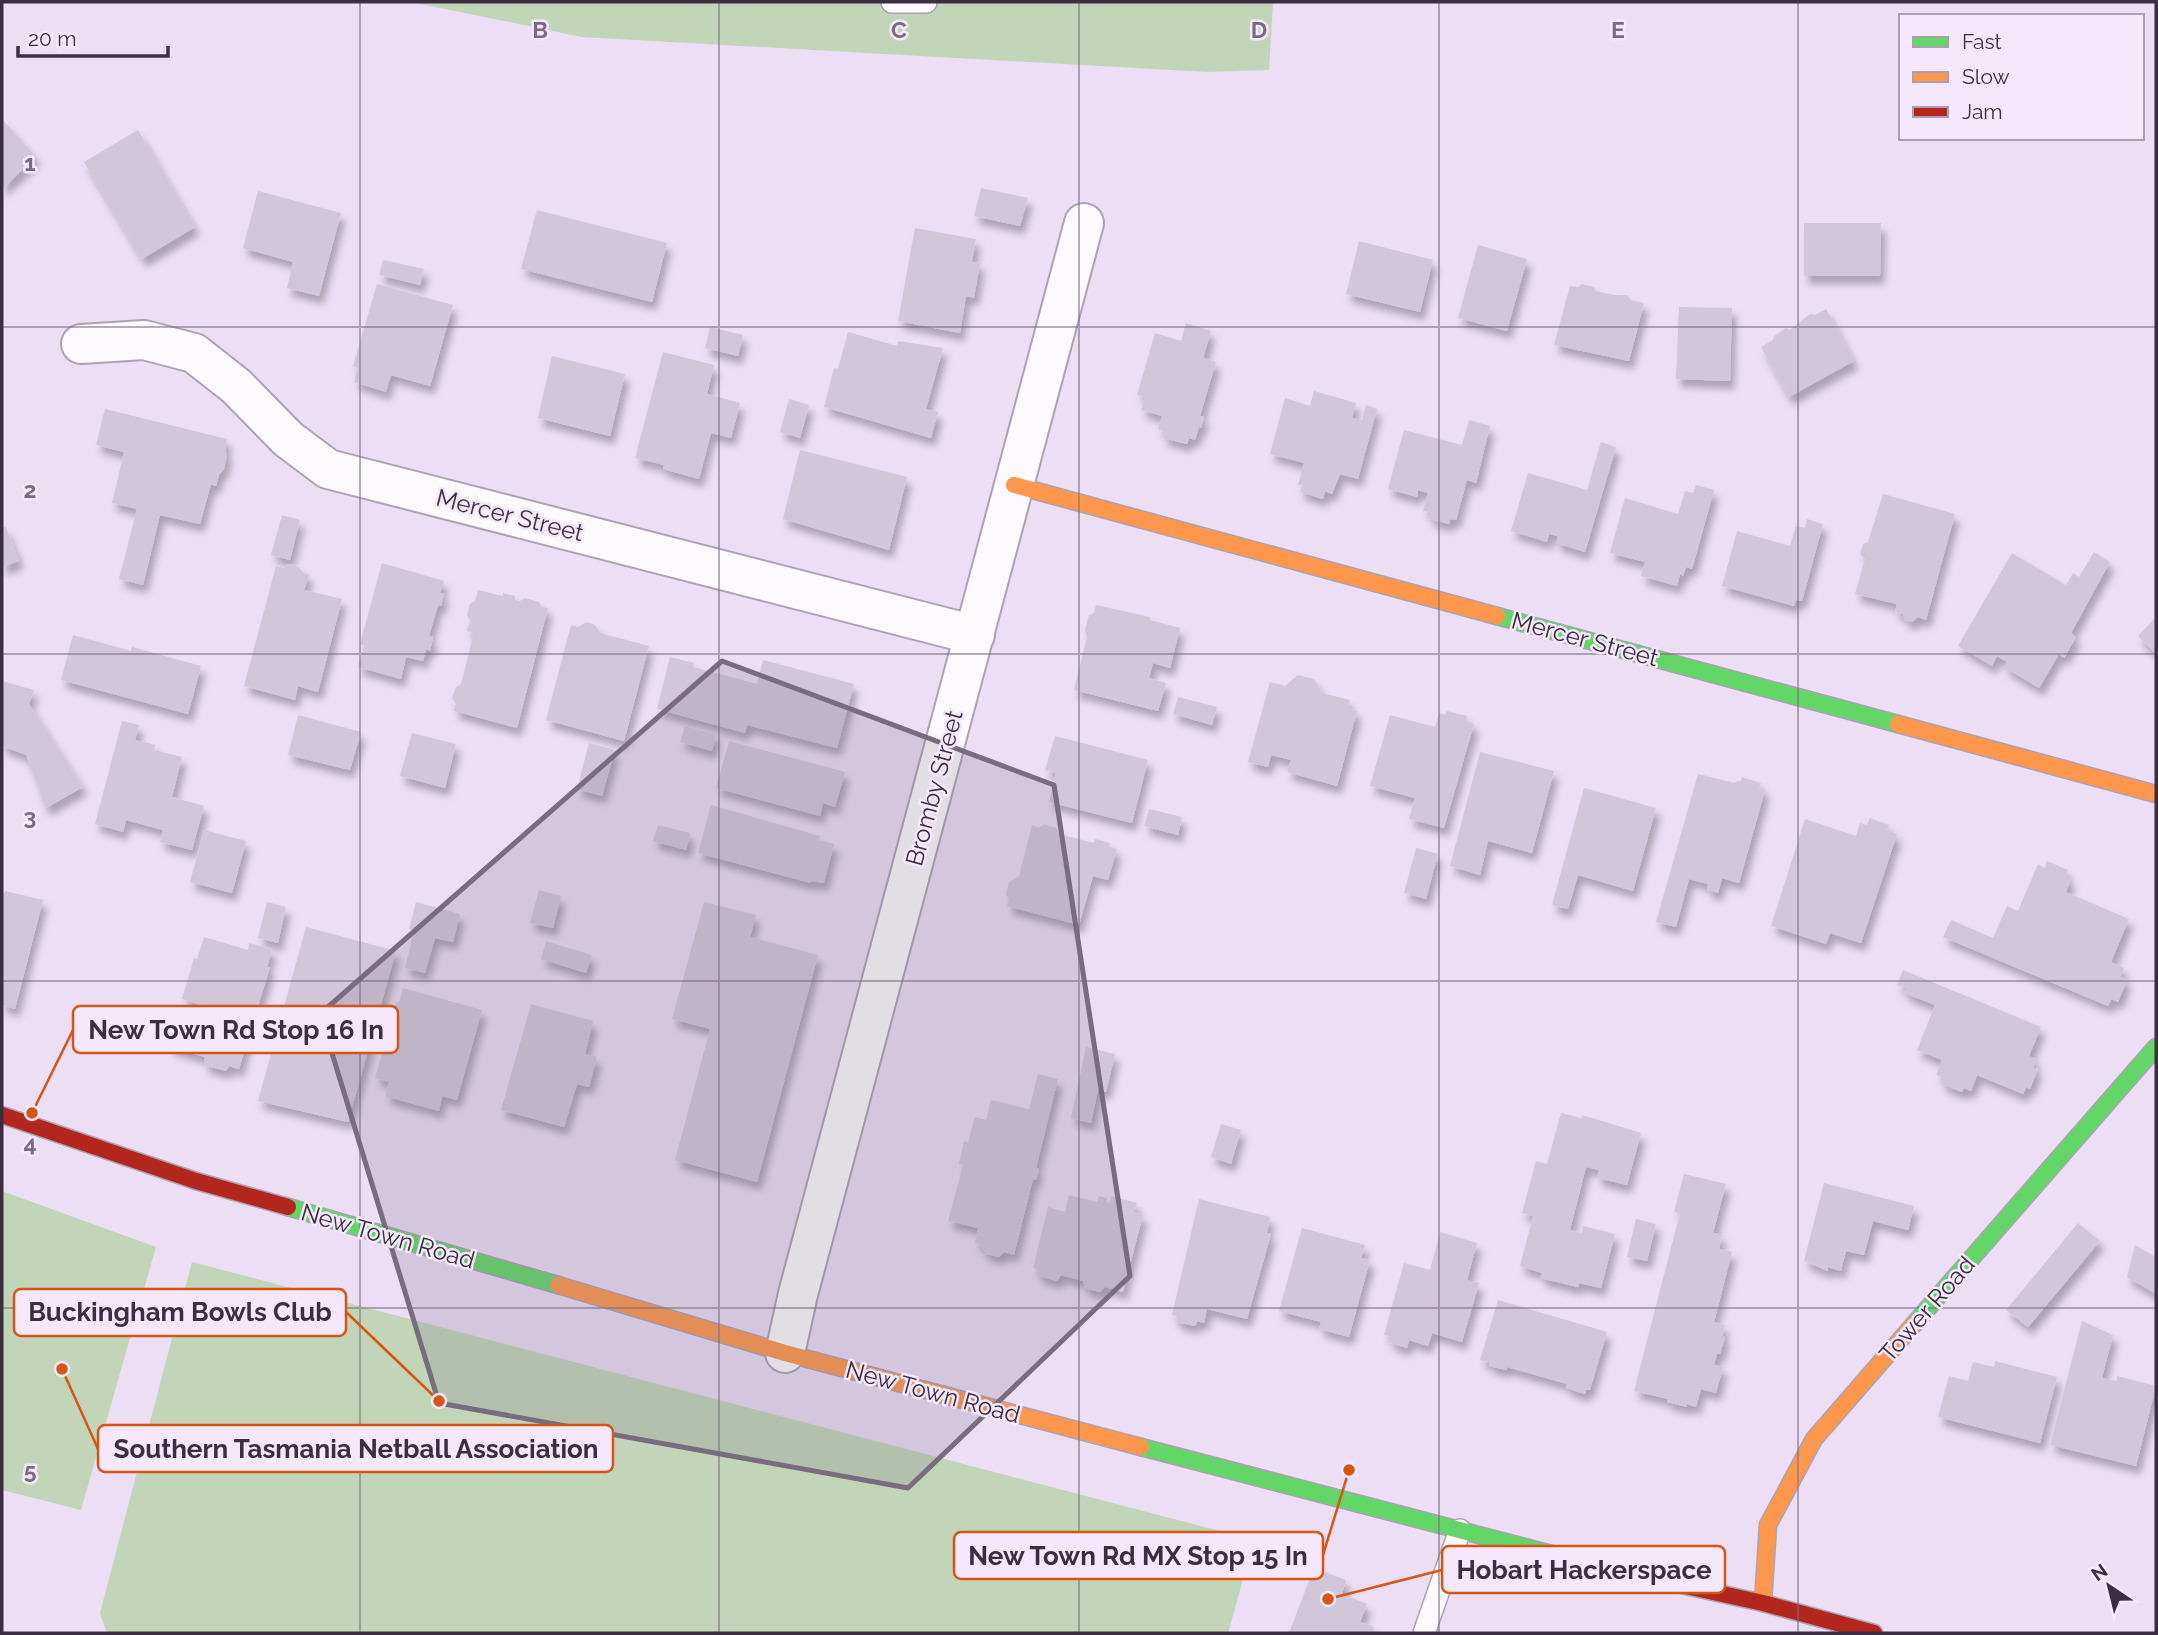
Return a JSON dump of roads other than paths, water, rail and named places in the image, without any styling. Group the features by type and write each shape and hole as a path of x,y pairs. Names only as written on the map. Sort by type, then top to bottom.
{"main road":[{"name":"Mercer Street","path":"1014,485 2156,794"},
{"name":"Tower Road","path":"1763,1603 1768,1525 1814,1439 2156,1047"},
{"name":"New Town Road","path":"2,1115 196,1181 656,1313 785,1353 1580,1562 1763,1603 1874,1633"}],"street":[{"name":"Bromby Street","path":"785,1353 798,1294 1084,223"},
{"name":"Mercer Street","path":"82,344 144,340 194,353 236,386 288,439 328,469 975,635"}],"lane":[{"path":"892,2 926,2"},
{"path":"1424,1633 1460,1530"}],"place":[{"name":"New Town Rd Stop 16 In","path":"32,1113"},
{"name":"Southern Tasmania Netball Association","path":"62,1369"},
{"name":"Buckingham Bowls Club","path":"439,1401"},
{"name":"New Town Rd MX Stop 15 In","path":"1349,1470"},
{"name":"Hobart Hackerspace","path":"1328,1599"}]}
